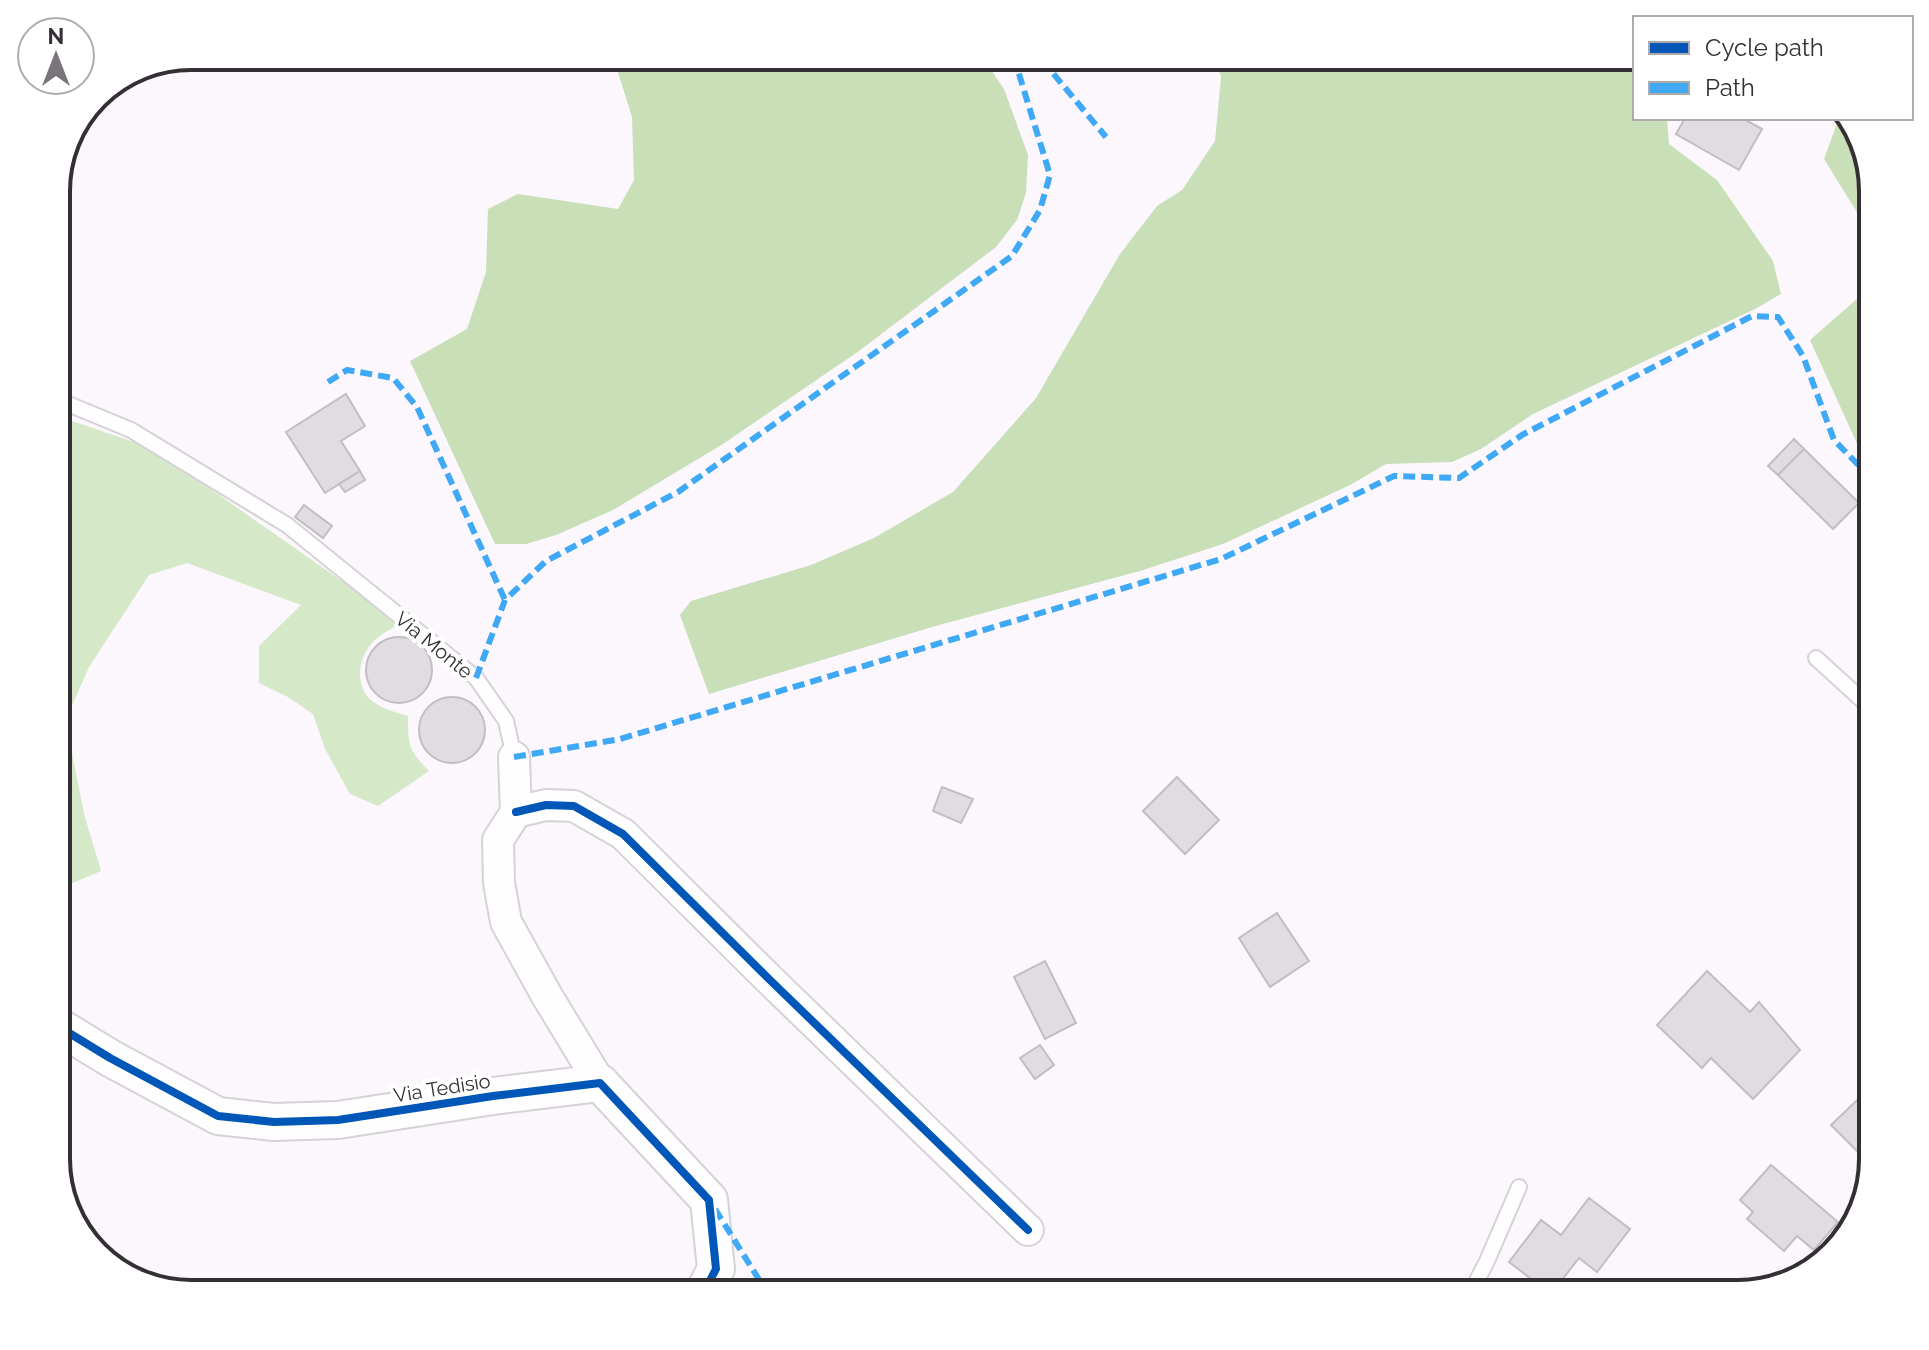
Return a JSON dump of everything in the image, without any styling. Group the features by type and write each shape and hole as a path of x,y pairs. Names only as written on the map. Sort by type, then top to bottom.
{"street":[{"name":"Via Monte","path":"514,757 516,812 498,840 499,883 506,922 600,1083"},
{"path":"516,812 546,805 574,806 623,834 1028,1230"},
{"name":"Via Tedisio","path":"70,1034 218,1116 274,1122 338,1120 600,1083"},
{"path":"600,1083 709,1200 716,1269 710,1280"}],"lane":[{"name":"Via Monte","path":"70,405 131,430 287,525 476,678 506,721 514,757"},
{"path":"1816,658 1859,697"},
{"path":"1477,1280 1519,1187"}],"green space":[{"path":"617,70 991,70 1004,89 1028,155 1026,193 1017,220 996,247 859,351 723,444 613,510 556,535 526,544 495,544 410,361 467,329 486,272 488,209 518,194 618,209 634,180 632,117"},
{"path":"1219,70 1633,70 1633,120 1667,120 1669,144 1717,180 1773,261 1781,294 1533,414 1481,449 1452,462 1386,464 1350,485 1223,544 1140,571 939,625 709,694 680,615 691,601 811,565 874,538 953,492 1036,398 1120,254 1157,206 1182,190 1215,141"},
{"path":"1837,122 1855,160 1859,215 1824,159"},
{"path":"1859,296 1859,448 1810,340"},
{"path":"70,420 137,443 209,488 402,623 381,635 369,647 361,665 361,683 364,692 378,705 408,716 411,747 429,771 378,806 350,794 325,749 313,714 259,683 259,646 301,605 187,563 149,575 89,667 71,708 70,742"},
{"path":"70,742 84,814 101,871 70,884"}],"building":[{"path":"1684,120 1746,120 1762,129 1739,170 1676,134"},
{"path":"346,394 365,426 341,441 360,471 325,493 286,432"},
{"path":"1794,439 1804,449 1778,475 1768,466"},
{"path":"1804,449 1859,503 1833,529 1778,475"},
{"path":"360,471 365,480 345,492 339,484"},
{"path":"304,505 332,526 323,538 295,517"},
{"path":"399,637 412,640 422,647 429,657 432,670 429,683 422,693 412,700 399,703 386,700 376,693 369,683 366,670 369,657 376,647 386,640"},
{"path":"452,697 475,707 485,730 475,753 452,763 429,753 419,730 429,707"},
{"path":"1177,777 1219,820 1185,854 1143,811"},
{"path":"942,787 973,799 961,823 933,811"},
{"path":"1277,913 1309,961 1270,987 1239,938"},
{"path":"1045,961 1076,1023 1045,1039 1014,977"},
{"path":"1707,971 1750,1012 1759,1002 1800,1050 1753,1099 1711,1058 1702,1068 1657,1025"},
{"path":"1040,1045 1054,1065 1035,1079 1020,1058"},
{"path":"1859,1098 1859,1153 1831,1125"},
{"path":"1771,1165 1838,1222 1814,1250 1797,1236 1784,1251 1747,1219 1753,1212 1740,1200"},
{"path":"1589,1198 1630,1229 1597,1272 1579,1258 1562,1280 1533,1280 1509,1262 1541,1220 1561,1235"}],"marked path":[{"path":"476,678 505,600 546,561 678,492 1012,256 1040,210 1050,175 1018,70"},
{"path":"1050,70 1106,137"},
{"path":"514,757 620,739 1221,559 1394,476 1459,478 1522,435 1752,316 1778,317 1803,356 1834,440 1859,466"},
{"path":"328,382 347,370 393,378 417,407 505,600"},
{"path":"715,1209 759,1280"}],"cycle path":[{"path":"516,812 546,805 574,806 623,834 1028,1230"},
{"path":"70,1034 218,1116 274,1122 338,1120 600,1083 709,1200 716,1269 710,1280"}]}
